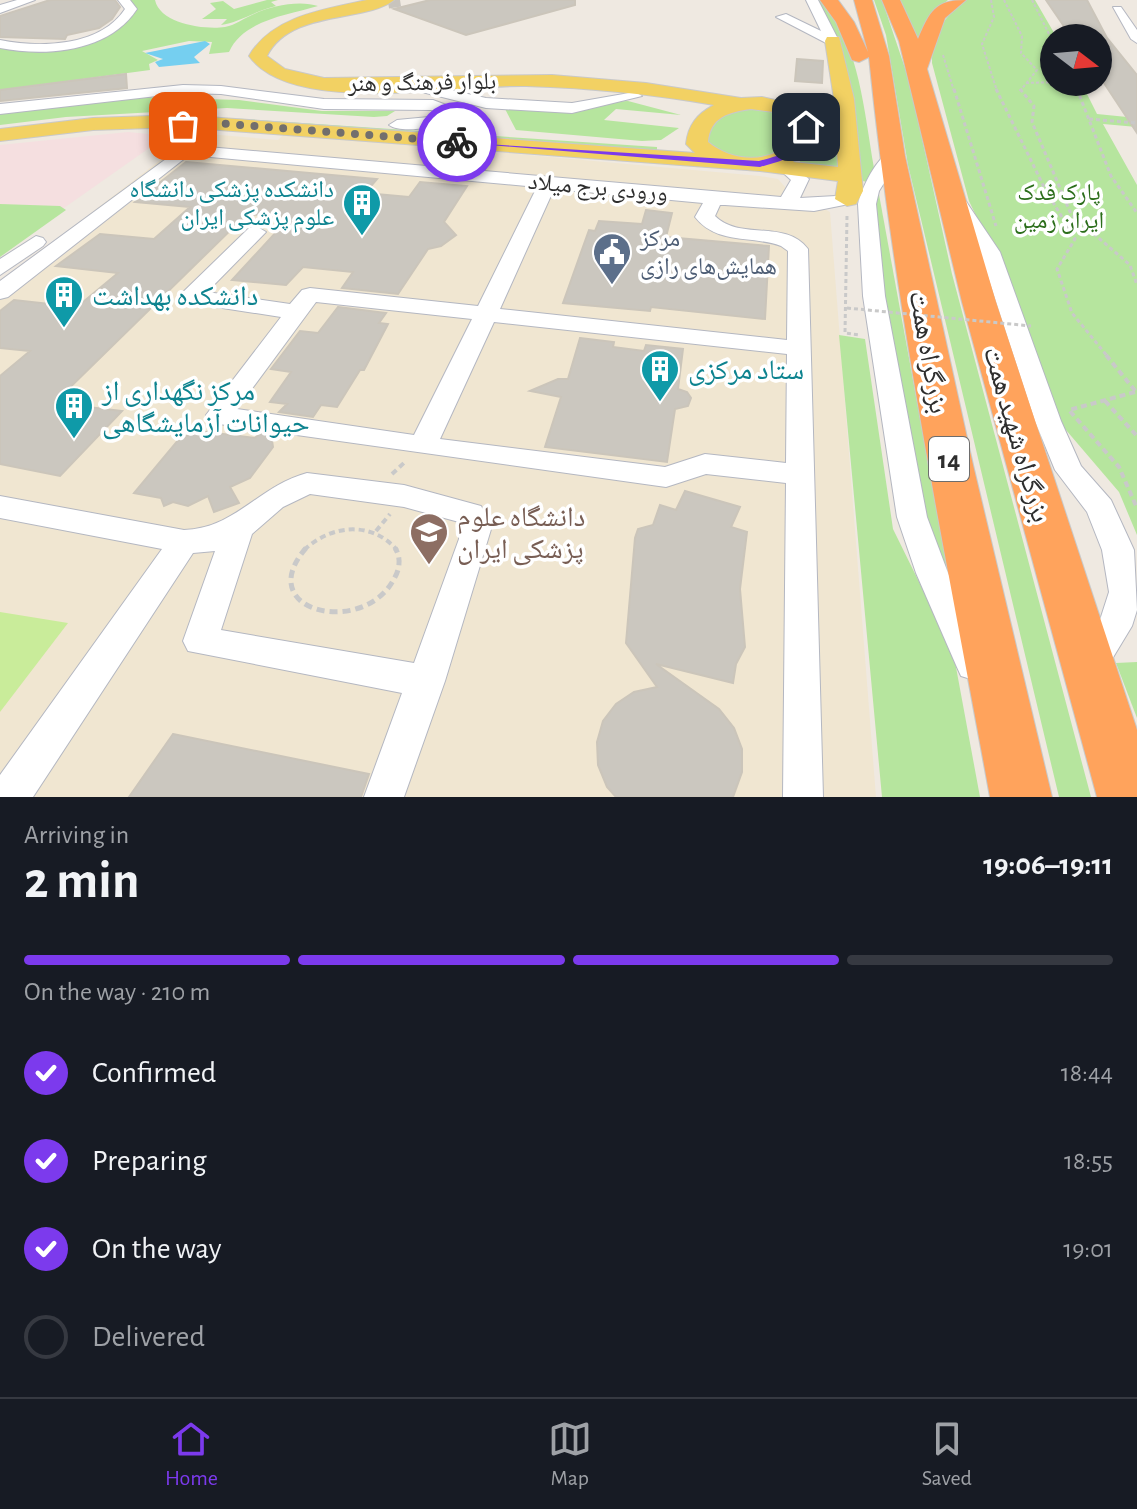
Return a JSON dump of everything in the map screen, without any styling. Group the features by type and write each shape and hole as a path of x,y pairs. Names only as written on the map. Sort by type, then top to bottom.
{"highway":[{"name":"بزرگراه همت","path":"863,0 879,56 889,137 951,465 1021,797"},
{"path":"891,0 917,68"},
{"path":"917,68 937,16 957,0"},
{"path":"824,6 849,30 889,137"},
{"name":"بزرگراه شهید همت","path":"917,68 979,302 1128,797"}],"main road":[{"name":"بلوار فرهنگ و هنر","path":"377,1 305,15 268,28 244,45 241,58 249,70 298,88 343,91 534,86 690,94 739,104"},
{"name":"بلوار فرهنگ و هنر","path":"377,1 289,27 263,43 258,56 266,67 284,75 323,84 536,80 634,93 671,105 700,128 703,150 732,163"},
{"path":"0,135 203,122 760,164 788,169 849,188 848,150 829,103 833,41"},
{"path":"671,105 690,94"},
{"path":"762,103 795,113 807,130 848,150"},
{"path":"0,135 168,112 241,112 642,144 700,128 721,109 739,104 829,103"},
{"path":"760,164 793,154 806,140 807,130"}],"street":[{"path":"0,9 29,0"},
{"path":"0,44 40,49 69,45 100,35 128,18 131,9 124,0"},
{"path":"812,0 824,6 833,41"},
{"path":"782,17 784,10 793,5"},
{"path":"782,17 812,20 824,6"},
{"path":"1117,10 1137,39"},
{"path":"782,17 833,41"},
{"path":"0,109 183,89 221,90 324,104 407,103 444,109"},
{"path":"397,125 434,121 444,109"},
{"path":"444,109 453,125 470,130"},
{"path":"0,269 158,150 203,122"},
{"name":"ورودی برج میلاد","path":"0,292 185,150 785,204 814,205 849,188"},
{"path":"785,204 798,189 800,179 788,169"},
{"path":"423,446 483,314 548,183"},
{"path":"951,194 990,252 1048,421 1069,470 1100,508 1118,550 1126,592 1115,626 1087,668"},
{"path":"725,199 713,201 706,210 705,217 710,224 724,230 776,237 790,241 798,249 803,797"},
{"path":"256,232 190,296 296,312"},
{"path":"798,348 310,295 219,415 423,446 666,477 705,464 799,475"},
{"path":"0,507 184,542 210,541 239,528 273,499 307,483 366,490 470,514 477,526 427,681 384,797"},
{"path":"239,528 200,641 427,681"},
{"path":"9,797 184,542"}],"path":[{"path":"991,0 994,17 982,44 992,82 1044,187 1075,239 1057,269 1072,313 1137,392 1069,410 1119,467 1137,508"},
{"path":"1004,0 1022,36 1021,53 1037,70 1019,90 1034,106 1032,122 1071,214 1130,265 1137,285"},
{"path":"1032,0 1044,24"},
{"path":"943,44 942,53 996,227"},
{"path":"1025,83 1040,83"},
{"path":"1080,96 1111,176 1137,213"},
{"path":"1089,119 1137,123"},
{"path":"845,333 849,188"},
{"path":"847,308 1031,326"},
{"path":"1033,319 1037,330"},
{"path":"1105,401 1137,436"},
{"path":"366,490 389,477 423,446"},
{"path":"351,529 376,531 398,549 402,562 399,577 390,591 356,611 318,612 294,595 290,581 292,568 305,549 326,534 351,529"}],"shaded area":[{"path":"128,132 159,135 162,139 0,253 0,145"},
{"name":"دانشگاه علوم پزشکی ایران","path":"196,133 278,140 285,133 760,176 778,179 786,188 830,212 876,797 0,797 0,282"}],"green space":[{"path":"126,0 155,0 165,15 174,20 216,28 229,26 278,6 303,3 318,6 255,26 236,41 229,52 209,54 212,42 189,41 142,51 158,60 149,64 150,70 0,90 0,46 63,47 125,23"},
{"path":"278,0 271,2 276,6 227,24 221,25 227,19 202,19 216,9 210,3 223,1 234,9"},
{"path":"816,0 823,0 835,18 859,80 874,168 867,182 858,180 835,34"},
{"path":"874,0 882,0 909,80 952,274 1091,797 1059,797 908,165 886,35"},
{"path":"900,0 948,0 929,16 920,42"},
{"name":"پارک فدک ایران زمین","path":"966,0 1035,0 1049,24 1040,24 1040,96 1088,96 1097,114 1137,118 1137,127 1103,124 1137,185 1137,535 1119,492 1054,416 990,245 969,201 932,63 937,35 951,13"},
{"path":"140,97 239,100 322,111 395,111 387,116 374,117 227,108 66,117 0,125 0,113"},
{"path":"628,101 681,115 616,109 604,120 679,128 661,140 642,141 516,130 504,107"},
{"path":"755,106 789,116 795,126 795,138 785,150 766,158 733,158 705,143 707,129 730,110"},
{"path":"835,106 840,140 819,130 803,108"},
{"path":"229,118 657,147 657,155"},
{"path":"817,139 835,147 843,155 837,170 798,164"},
{"path":"878,189 955,609 925,532 907,444 873,216"},
{"path":"0,204 60,206 66,210 0,257"},
{"path":"839,335 865,339 893,529 953,651 980,797 882,797"},
{"path":"0,612 68,623 0,712"},
{"path":"1137,662 1137,718 1116,663"}],"water":[{"path":"205,41 210,44 194,57 200,63 159,67 155,62 163,59 145,53"}],"building":[{"path":"50,0 115,0 120,7 112,19 99,28 67,35 65,39 0,37 0,16"},
{"path":"430,0 575,0 575,5 466,35 394,9"},
{"path":"1046,0 1087,0 1100,24 1062,24"},
{"path":"1112,44 1137,75 1137,133 1112,95"},
{"path":"797,59 823,61 822,83 795,81"},
{"path":"126,74 127,88 0,101 0,90"},
{"path":"186,162 377,179 365,193 409,197 420,182 467,186 444,222 456,235 441,246 428,249 398,294 342,288 353,272 303,267 286,285 232,280 290,217 247,214 54,403 122,411 60,476 0,464 0,376 30,351 0,348 0,311 14,300 77,307 118,273 56,266 100,234 154,239 190,207 135,202"},
{"path":"646,210 672,213 666,237 769,246 765,319 651,307 650,311 563,303 589,230 595,231 599,221 642,224"},
{"path":"338,307 386,313 379,323 388,324 364,370 360,370 337,407 321,405 313,417 279,412 287,404 270,402 291,372 271,369 300,331 318,333"},
{"name":"ستاد مرکزی","path":"580,338 614,342 613,347 644,351 646,345 683,349 678,389 687,392 691,398 688,406 675,409 667,462 545,447 561,397 530,391 558,379 568,379"},
{"path":"199,431 255,438 260,433 271,434 273,447 250,478 230,487 239,503 214,512 208,496 188,506 173,502 164,506 161,498 134,493 179,439"},
{"path":"685,491 740,507 731,527 747,532 740,589 745,647 736,664 733,683 656,664 719,709 734,728 742,749 742,772 733,797 616,797 607,787 598,765 597,742 603,721 616,704 634,692 657,687 626,643 635,538 638,529 653,525 660,505 676,510"},
{"path":"173,734 369,774 361,797 129,797"}],"tunnel":[{"path":"388,2 400,0"}],"way so far":[{"path":"183,126 203,122 457,142"}],"place":[{"name":"دانشکده پزشکی دانشگاه علوم پزشکی ایران","path":"362,237"},
{"name":"مرکز همایش‌های رازی","path":"612,286"},
{"name":"دانشکده بهداشت","path":"64,329"},
{"name":"ستاد مرکزی","path":"660,403"},
{"name":"مرکز نگهداری از حیوانات آزمایشگاهی","path":"74,440"},
{"name":"دانشگاه علوم پزشکی ایران","path":"429,566"}],"route":[{"path":"457,142 760,164 793,154 806,140 806,127"}]}
